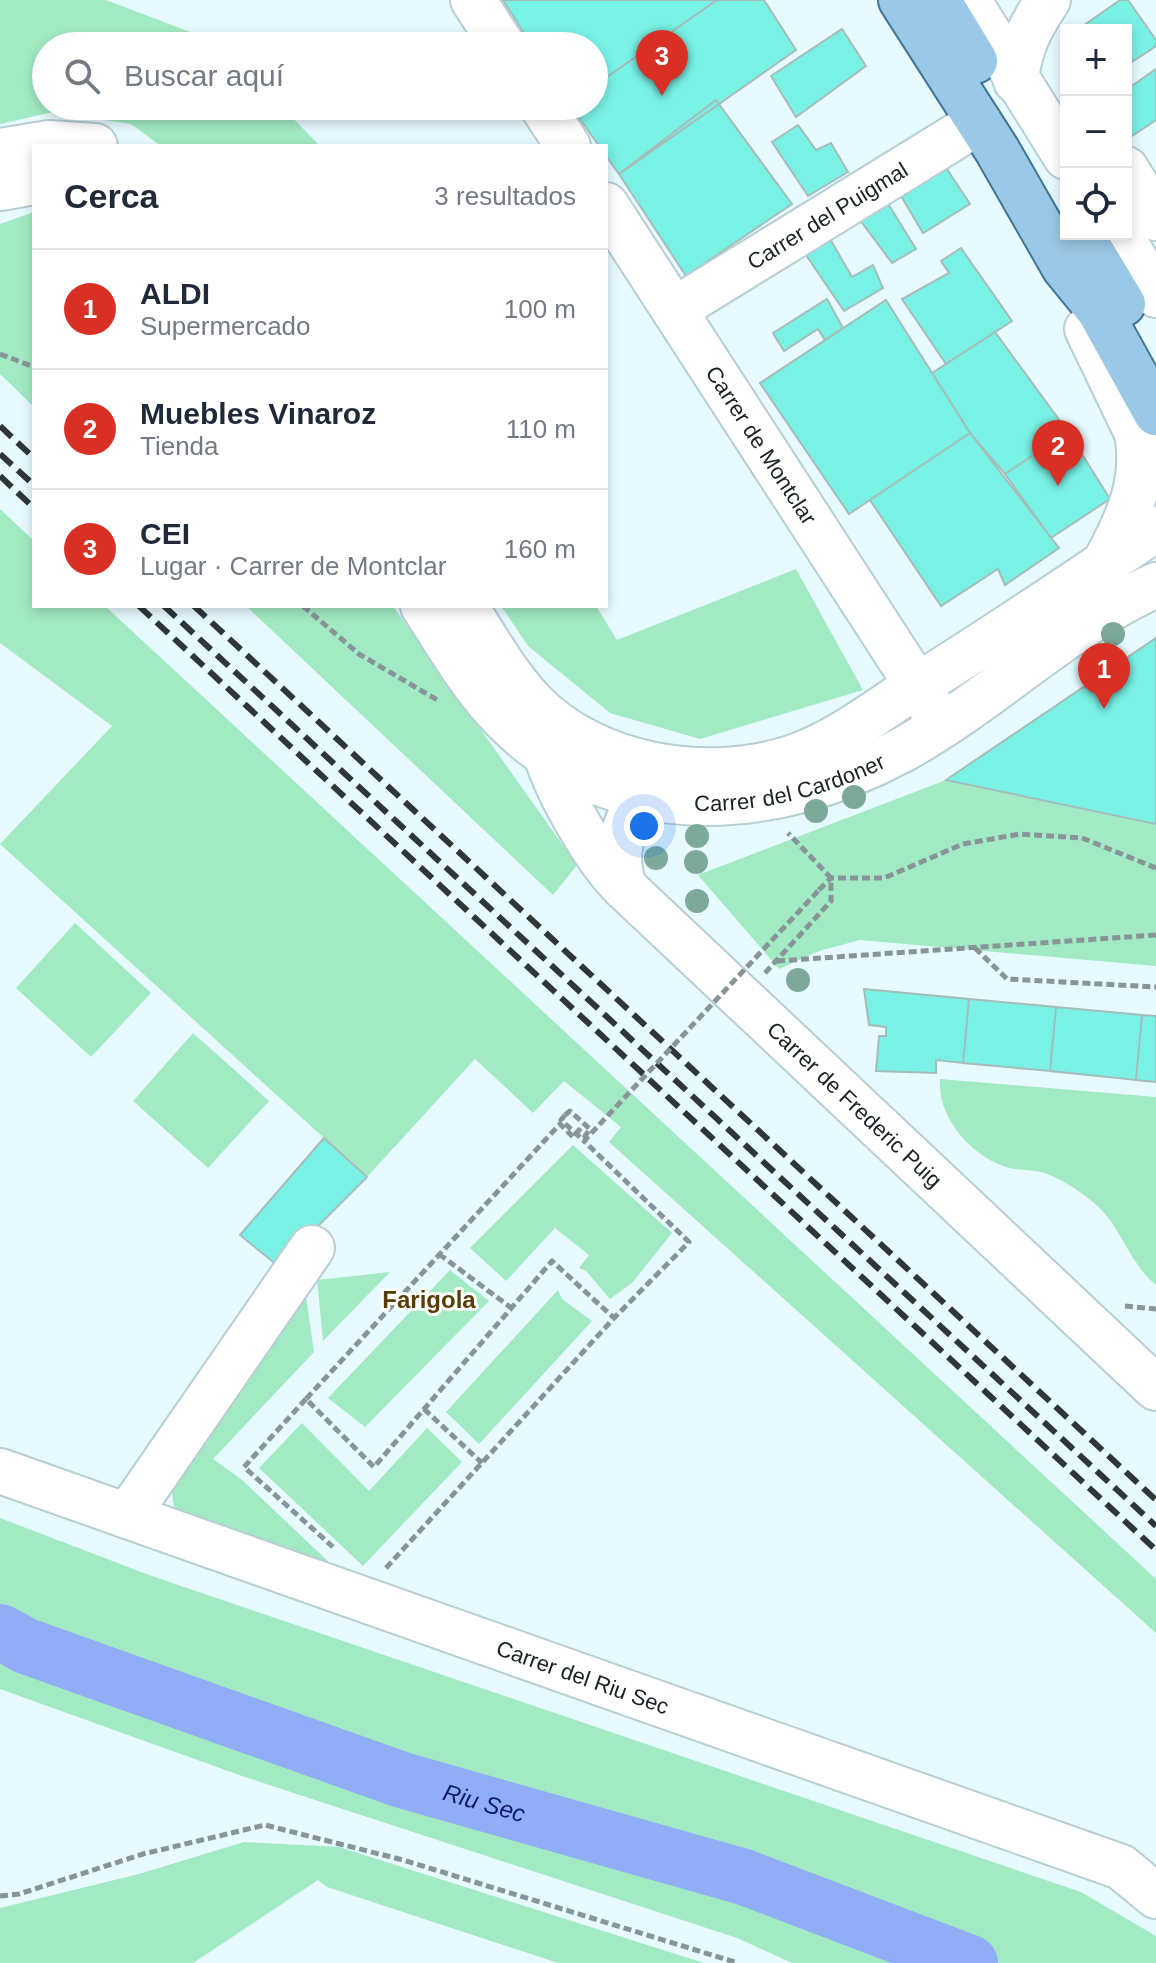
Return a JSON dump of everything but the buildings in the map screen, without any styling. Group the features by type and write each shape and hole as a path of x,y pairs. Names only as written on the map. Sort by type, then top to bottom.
{"main road":[{"path":"901,0 979,122 1156,357"},
{"path":"938,0 1060,200"},
{"path":"1073,250 1099,310 1156,413"}],"street":[{"path":"473,0 494,32"},
{"path":"968,0 1016,81 1058,139"},
{"path":"1016,81 1018,53 1028,29 1048,0"},
{"path":"551,120 567,144"},
{"name":"Carrer del Puigmal","path":"674,310 979,122"},
{"path":"0,188 21,159"},
{"path":"1134,167 1156,218"},
{"name":"Carrer de Montclar","path":"608,208 942,724"},
{"path":"1124,240 1156,295"},
{"path":"1073,250 1079,313 1137,433 1141,466 1129,513 1104,564"},
{"name":"Carrer del Cardoner","path":"466,608 532,702 583,739 619,754 664,766 719,771 790,758 820,747 1156,529"},
{"name":"Carrer del Cardoner","path":"424,608 502,717 546,756 571,772 639,796 691,804 733,803 832,783 903,749 1150,583"},
{"path":"532,702 546,756"},
{"name":"Carrer de Frederic Puig","path":"546,756 554,777 606,870 1156,1388"},
{"path":"625,888 617,853 622,832 639,796"},
{"path":"127,1516 312,1248"},
{"name":"Carrer del Riu Sec","path":"0,1471 1121,1867 1156,1896"}],"path":[{"path":"0,354 32,366"},
{"path":"305,608 359,654 451,708 468,705 482,693"},
{"path":"759,979 831,901 831,878 788,833"},
{"path":"584,1141 831,878 884,878 963,844 1020,834 1082,838 1156,868"},
{"path":"777,961 1156,935"},
{"path":"974,947 1007,979 1156,987"},
{"path":"337,1551 244,1467 560,1124 573,1137 579,1130 585,1136 590,1129 570,1111 561,1120 584,1141 689,1242 614,1318 382,1572"},
{"path":"439,1254 510,1307"},
{"path":"306,1399 374,1467 552,1261 614,1318"},
{"path":"1117,1305 1156,1309"},
{"path":"424,1409 482,1463"},
{"path":"0,1896 19,1894 143,1854 265,1825 403,1860 738,1963"}],"green space":[{"path":"0,0 106,0 190,32 32,32 32,117 0,124"},
{"path":"105,120 295,120 318,144 158,144 131,124"},
{"path":"32,213 32,405 0,374 0,224"},
{"path":"0,509 32,539 32,608 107,608 1156,1579 1156,1633 609,1142 621,1127 564,1081 533,1113 475,1059 367,1177 0,844 112,726 0,643"},
{"path":"796,569 863,690 700,739 610,713 528,646 502,608 597,608 617,640"},
{"path":"248,608 394,608 577,865 553,895"},
{"path":"946,780 1156,824 1156,966 860,940 819,951 779,969 698,875"},
{"path":"75,923 151,993 91,1057 16,988"},
{"path":"193,1033 269,1101 208,1168 133,1101"},
{"path":"940,1079 1156,1097 1156,1285 1138,1266 1103,1212 1082,1194 1048,1174 996,1163 970,1146 944,1108"},
{"path":"573,1145 672,1233 632,1283 610,1299 586,1271 579,1268 589,1255 555,1228 506,1281 470,1248"},
{"path":"450,1270 489,1301 365,1427 328,1398"},
{"path":"390,1272 323,1341 317,1280"},
{"path":"304,1283 314,1352 213,1459 241,1479 349,1581 176,1522 170,1478"},
{"path":"558,1290 562,1299 592,1321 479,1444 446,1412"},
{"path":"302,1423 369,1491 427,1428 462,1462 363,1566 259,1468"},
{"path":"0,1518 149,1575 1081,1892 1156,1936 1156,1963 792,1963 737,1938 242,1776 0,1689"},
{"path":"244,1842 339,1847 704,1963 558,1963 327,1887 318,1880 193,1963 0,1963 0,1908 139,1874"}],"waterway":[{"name":"Riu Sec","path":"0,1632 26,1646 402,1780 744,1877 970,1963"}],"railway":[{"path":"0,426 32,456"},
{"path":"0,454 32,483"},
{"path":"0,476 32,506"},
{"path":"141,608 1156,1550"},
{"path":"166,608 1156,1526"},
{"path":"196,608 1156,1500"}],"place":[{"name":"CEI","path":"662,96"},
{"name":"Muebles Vinaroz","path":"1058,486"},
{"name":"ALDI","path":"1104,709"}],"district":[{"name":"Farigola","path":"429,1300"}]}
